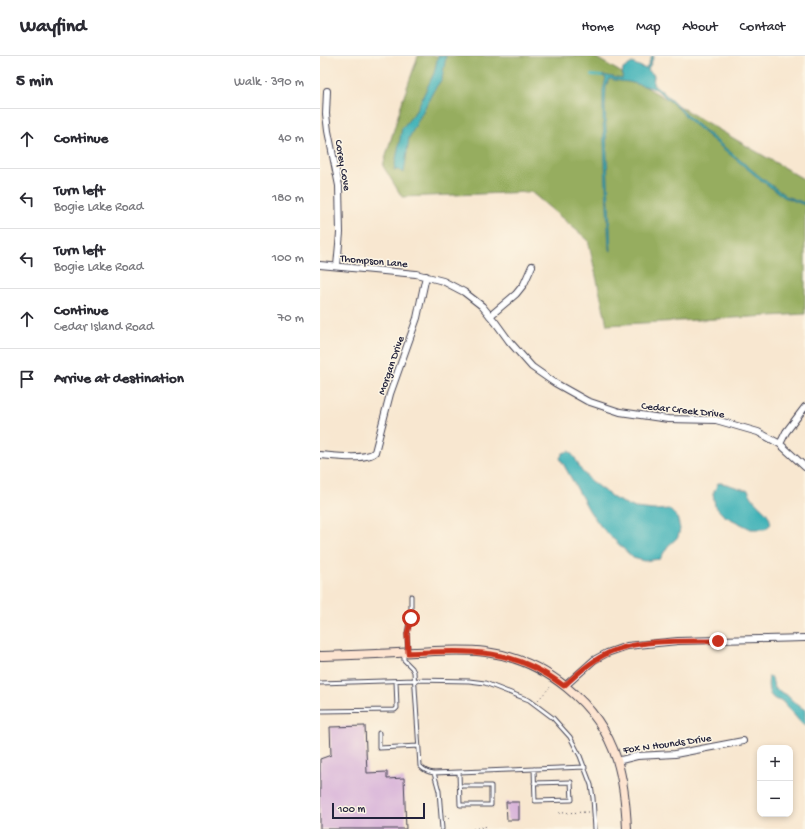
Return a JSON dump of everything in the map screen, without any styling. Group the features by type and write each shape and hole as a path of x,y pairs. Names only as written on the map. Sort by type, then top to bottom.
{"main road":[{"path":"320,656 461,651 492,653 510,657 527,664 557,680 579,699 594,716 606,736 617,761 624,786 627,829"}],"street":[{"name":"Corey Cove","path":"327,91 326,114 328,131 339,186 340,233 337,266"},
{"name":"Thompson Lane","path":"320,265 426,276"},
{"path":"490,316 516,294 524,284 532,266"},
{"name":"Cedar Creek Drive","path":"426,276 443,281 464,292 482,306 509,341 532,367 555,383 587,401 620,412 668,419 716,420 758,432 780,444 805,467"},
{"name":"Morgan Drive","path":"320,455 344,457 369,456 375,452 390,394 417,318 426,276"},
{"path":"780,444 786,432 805,407"},
{"path":"564,686 588,665 607,653 627,646 678,642 805,638"},
{"name":"Fox N Hounds Drive","path":"617,761 637,756 675,754 743,741"}],"lane":[{"path":"411,596 412,612 407,634 404,660 414,672 420,766 428,772 434,773 585,767"},
{"path":"320,683 415,680 469,681 485,683 521,696 553,718 570,737 585,767 591,785 595,829"},
{"path":"320,711 395,710 397,708 396,681"},
{"path":"379,733 379,748 419,746"},
{"path":"534,769 534,783 535,801 572,800 571,782 534,783"},
{"path":"459,772 459,786 460,805 491,805 491,786 459,786"},
{"path":"434,773 439,791 442,829"}],"path":[{"path":"534,704 557,680"},
{"path":"559,813 594,812"},
{"path":"474,829 488,826"}],"green space":[{"path":"418,56 593,56 805,180 805,314 607,325 588,240 531,192 402,197 383,166 403,99"}],"water":[{"path":"438,56 446,56 442,79 434,90 409,138 404,173 399,170 394,170 402,128 418,107 434,73"},
{"path":"652,56 654,56 648,70 654,75 653,85 673,101 694,122 763,179 786,196 805,203 805,205 784,197 762,181 692,123 677,107 656,89 629,82 609,79 606,87 605,107 611,251 609,250 603,121 603,90 606,78 602,76 622,79 623,69 632,63 646,69"},
{"path":"569,451 575,458 581,470 592,482 615,499 635,508 654,510 669,509 677,517 680,529 678,537 668,546 660,559 644,561 633,558 602,528 590,512 560,458 563,453"},
{"path":"718,483 748,490 754,500 767,513 771,524 765,529 751,529 723,515 715,506 713,494"},
{"path":"769,676 772,678 774,688 787,695 805,710 805,726 782,701 771,696 768,685"}],"building":[{"path":"365,726 367,773 387,772 387,779 404,778 406,829 320,829 320,759 331,755 330,727"},
{"path":"506,802 519,802 519,820 507,820"}],"waterway":[{"path":"591,75 602,76"}],"route":[{"path":"411,618 407,634 408,653 469,651 498,654 516,659 532,666 564,686 594,660 607,653 627,646 718,641"}]}
